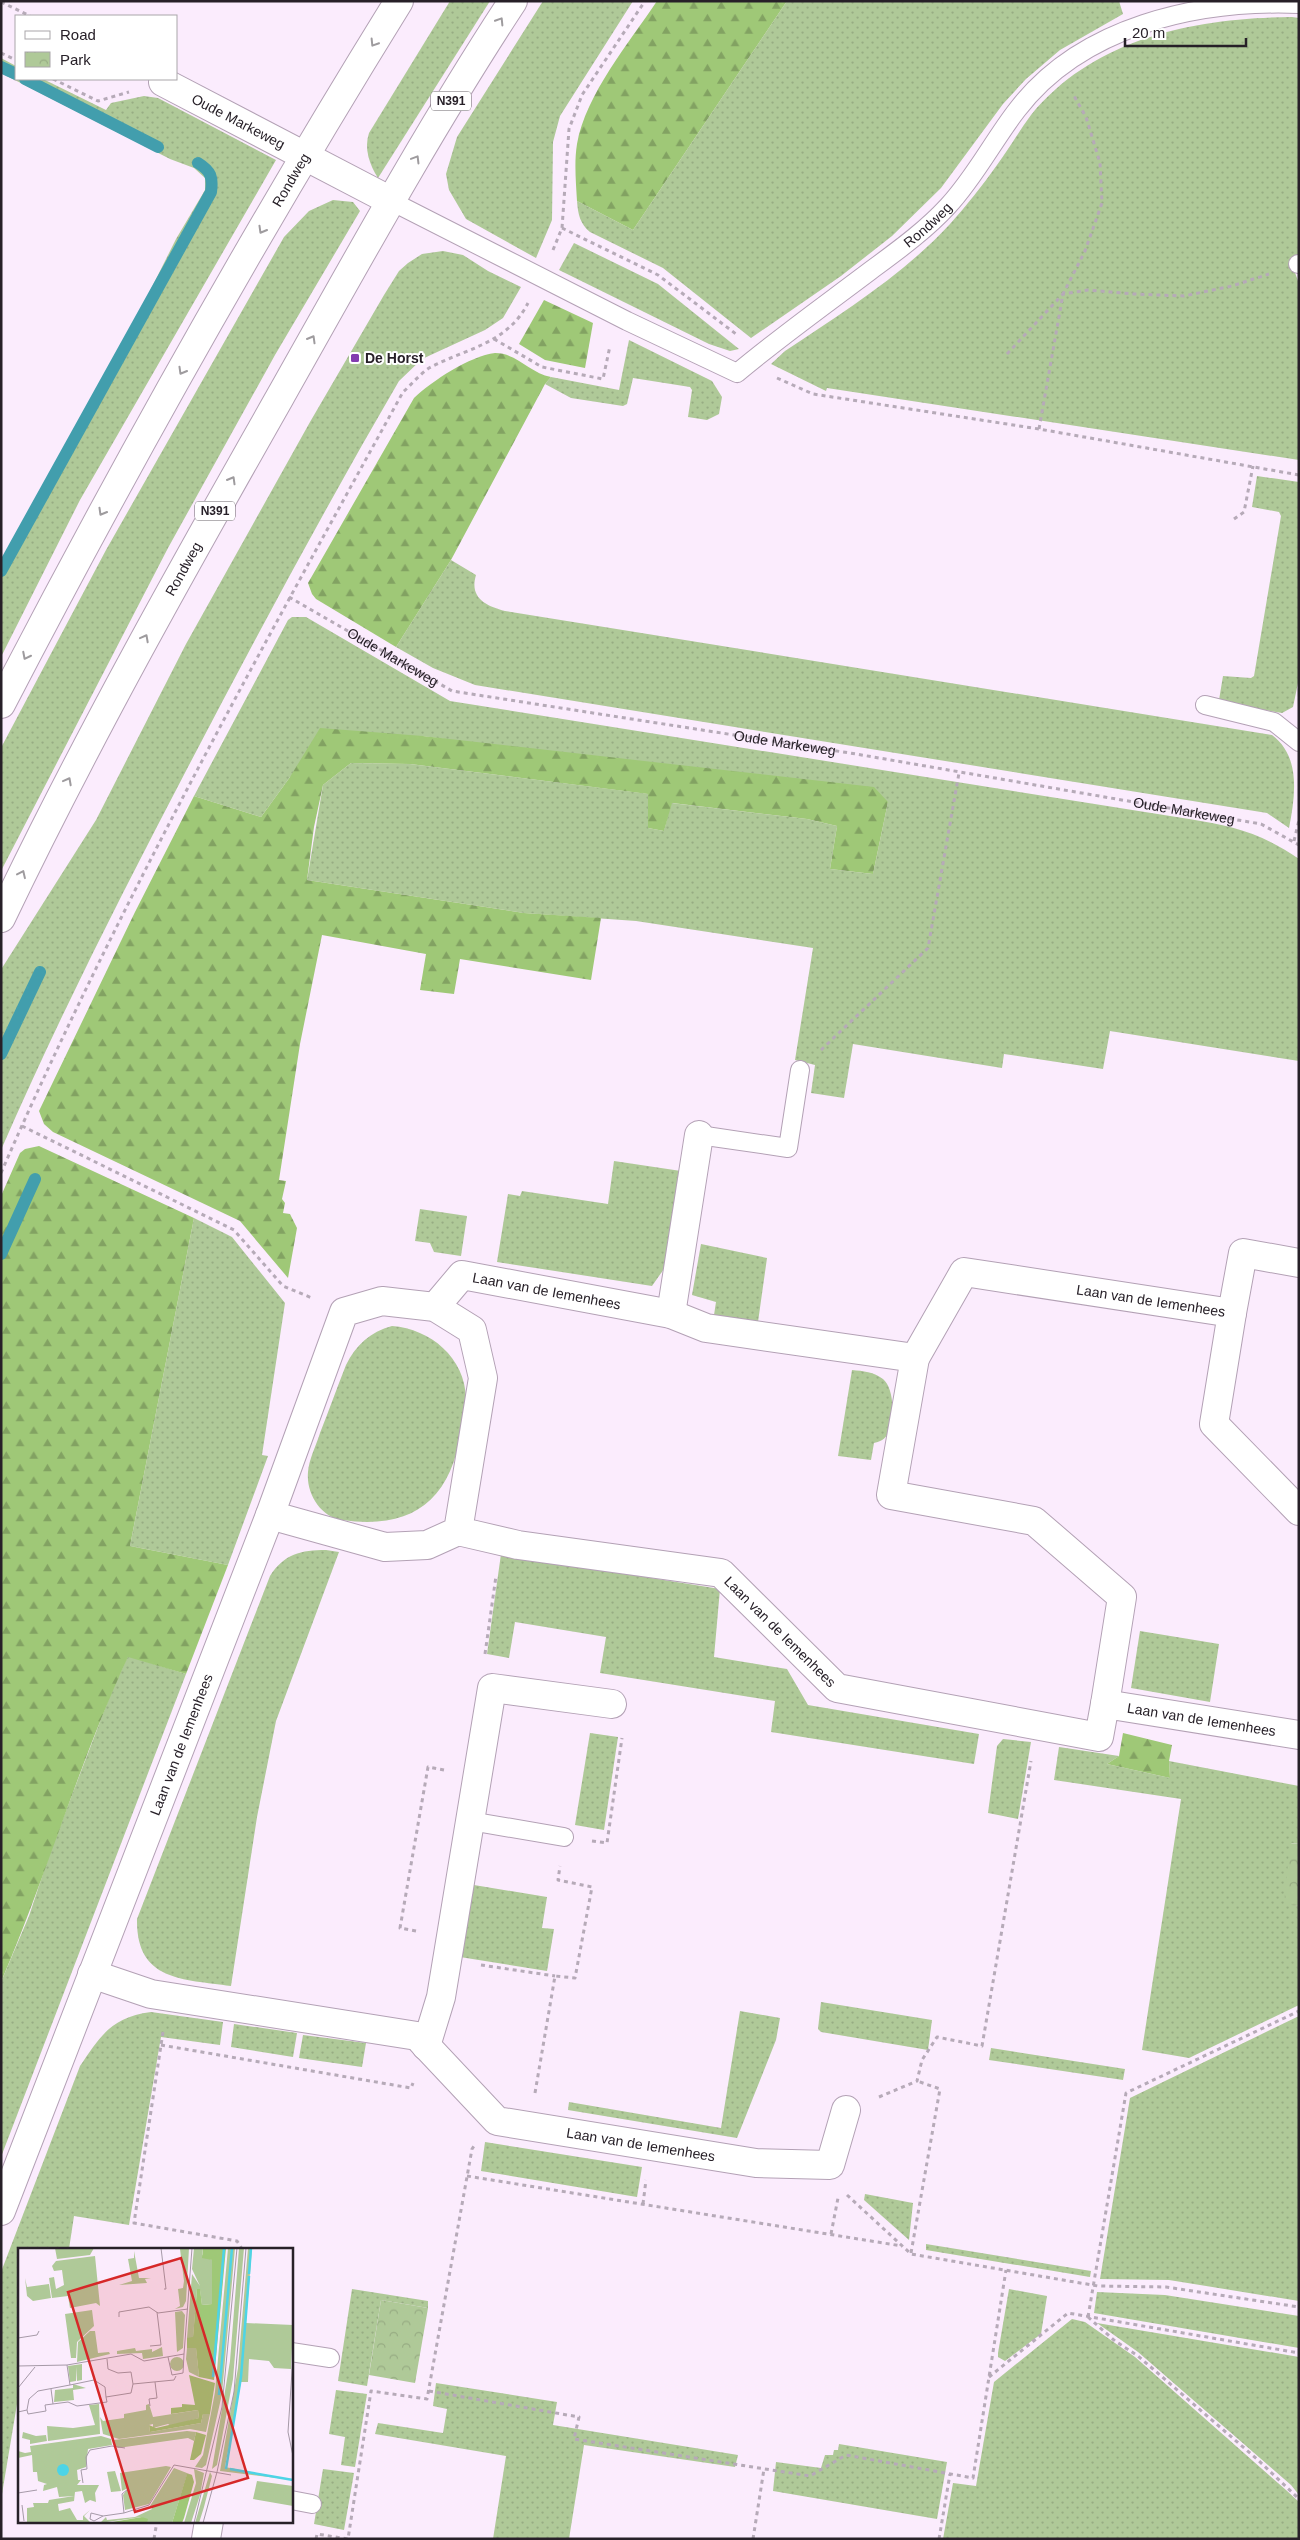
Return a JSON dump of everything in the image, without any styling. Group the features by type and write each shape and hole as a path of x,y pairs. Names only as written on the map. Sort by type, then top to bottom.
{"street":[{"name":"Rondweg","path":"1,704 82,546 304,157 399,1"},
{"name":"Rondweg","path":"1,918 46,824 174,584 391,201 513,1"},
{"name":"Oude Markeweg","path":"163,82 391,201"},
{"path":"671,1314 699,1135"},
{"path":"1232,1313 1243,1253 1299,1263"},
{"name":"Laan van de Iemenhees","path":"458,1531 500,1541 721,1573 837,1688 1099,1737 1122,1596 1034,1522 891,1495 915,1358 964,1272 1232,1313 1214,1424 1299,1511"},
{"name":"Laan van de Iemenhees","path":"435,1307 462,1275 671,1314 706,1328 915,1358"},
{"path":"270,1515 385,1547 427,1545 458,1531 483,1378 472,1330 435,1307 382,1301 344,1312"},
{"name":"Laan van de Iemenhees","path":"1,2211 270,1515 344,1312"},
{"path":"426,2046 441,1997 492,1688 612,1704"},
{"name":"Laan van de Iemenhees","path":"1104,1704 1299,1735"},
{"path":"92,1974 150,1994 417,2036 497,2121"},
{"path":"835,2174 846,2110"},
{"name":"Laan van de Iemenhees","path":"497,2121 835,2174"},
{"path":"206,2539 209,2522"}],"lane":[{"name":"Rondweg","path":"391,201 628,322 738,373 756,357 899,248 949,205 1017,109 1056,68 1134,24 1190,9 1244,2 1299,4"},
{"path":"1205,705 1274,722 1299,742"},
{"path":"699,1135 788,1148 800,1070"},
{"path":"470,1821 564,1837"},
{"path":"292,2352 330,2358"},
{"path":"292,2500 312,2504"}],"path":[{"path":"1,1173 139,883 289,597 403,392 428,369 506,332 521,316 562,228 569,129 582,95 645,1"},
{"path":"1,2 28,15"},
{"path":"1,53 15,60"},
{"path":"1007,354 1063,294 1085,251 1102,203 1100,163 1086,117 1056,68"},
{"path":"55,80 98,101 163,82"},
{"path":"562,228 658,275 744,340 772,376 813,394 1040,429 1299,475"},
{"path":"1063,294 1088,290 1184,296 1232,286 1298,264"},
{"path":"1040,429 1063,294"},
{"path":"493,339 542,367 603,379 612,337 628,322"},
{"path":"1234,519 1244,512 1253,466"},
{"name":"Oude Markeweg","path":"289,597 452,691 959,772 1261,824 1299,845"},
{"path":"800,1070 928,948 959,772"},
{"path":"1294,842 1299,820"},
{"path":"22,1126 234,1230 283,1286 344,1312"},
{"path":"492,1690 483,1671 500,1541"},
{"path":"478,1776 428,1767 400,1928 449,1949 555,1976 575,1978 592,1887 558,1880 564,1837 607,1843 626,1705 612,1704"},
{"path":"917,2081 922,2060 937,2037 982,2046 1037,1726"},
{"path":"530,2127 555,1976"},
{"path":"169,1996 134,2223 237,2241 241,2248"},
{"path":"1088,2317 1126,2093 1299,2011"},
{"path":"161,2045 411,2088 426,2046"},
{"path":"846,2110 917,2081 940,2088 911,2254"},
{"path":"316,2539 316,2534 348,2539 371,2391 427,2399 472,2149 497,2121"},
{"path":"835,2174 849,2199 911,2254 1093,2285 1166,2287 1299,2307"},
{"path":"831,2234 835,2174"},
{"path":"467,2176 902,2246"},
{"path":"428,2391 579,2418 574,2439 810,2476 846,2455 973,2478 1006,2270"},
{"path":"989,2377 1068,2313 1299,2353"},
{"path":"1088,2317 1115,2342 1138,2356 1258,2460 1299,2499"},
{"path":"753,2539 764,2469"},
{"path":"938,2539 950,2474"},
{"path":"154,2539 157,2522"}],"green space":[{"path":"450,1 490,1 378,178 368,156 367,144 369,133"},
{"path":"543,1 633,1 560,116 553,142 552,220 536,258 466,219 449,190 446,174 457,137"},
{"path":"657,1 787,1 633,230 577,201 576,151 589,106 610,70"},
{"path":"787,1 1119,1 1123,14 1060,50 1026,79 1003,104 941,188 892,236 841,276 751,338 663,268 590,232 580,218 577,201 633,230"},
{"path":"1256,18 1299,18 1299,255 1290,258 1299,284 1299,460 827,388 826,391 771,364 785,351 850,308 892,277 932,243 980,188 1031,115 1057,88 1085,67 1116,50 1150,37 1184,28"},
{"path":"1,58 15,65 15,80 45,80 106,110 111,103 144,96 158,98 276,160 80,500 1,657 1,563 134,323 176,239 205,190 205,178 194,168 170,159 1,73"},
{"path":"333,200 353,202 360,211 275,355 168,548 1,871 1,748 106,550 284,237 309,211"},
{"path":"574,243 658,284 739,349 730,351 709,344 559,270"},
{"path":"443,251 463,255 488,271 521,287 503,318 485,330 422,359 399,381 291,573 163,814 68,1004 1,1150 2,968 96,820 186,644 310,422 384,295 399,271 408,263 422,254"},
{"path":"544,300 593,323 585,368 545,360 519,344"},
{"path":"629,340 712,381 722,397 719,414 707,420 688,417 692,390 690,387 633,378 627,404 623,406 571,398 545,384 551,377 619,390"},
{"path":"495,353 510,356 536,372 551,377 545,384 451,560 396,647 316,599 308,583 414,398 452,370 474,359"},
{"path":"1257,476 1299,482 1299,678 1293,707 1282,713 1223,703 1219,700 1223,676 1251,678 1254,676 1281,516 1279,512 1252,507"},
{"path":"451,560 476,575 475,590 481,600 505,611 1272,735 1281,744 1292,764 1294,789 1289,828 1267,813 475,685 433,668 396,647"},
{"path":"292,617 306,617 450,701 1189,819 1233,828 1259,837 1299,859 1299,1061 1110,1031 1103,1069 1004,1054 1002,1068 853,1044 844,1098 811,1093 815,1065 795,1060 813,948 636,921 524,913 307,880 323,785 351,763 410,764 649,794 648,828 664,831 671,803 807,819 837,826 830,869 873,874 888,802 423,736 290,777 261,817 194,796 288,620"},
{"path":"320,728 423,736 874,787 888,802 873,874 830,869 837,826 807,819 672,803 664,831 648,828 648,794 410,764 351,763 323,785 314,827 307,880 524,913 601,918 591,980 460,959 454,994 420,990 426,954 322,935 300,1044 279,1180 286,1181 282,1199 285,1203 283,1213 290,1214 297,1228 288,1278 240,1221 53,1132 44,1124 39,1111 135,912 194,796 261,817 290,777"},
{"path":"39,1146 194,1218 130,1546 228,1565 186,1674 128,1657 94,1737 18,1942 1,1982 1,1196 20,1153 25,1149"},
{"path":"614,1161 681,1171 666,1266 652,1286 497,1262 508,1194 520,1196 522,1191 608,1204"},
{"path":"420,1209 467,1216 461,1256 434,1252 430,1243 415,1241"},
{"path":"194,1218 232,1237 285,1303 262,1455 268,1456 228,1565 130,1546"},
{"path":"701,1244 767,1258 758,1322 714,1315 716,1302 692,1295"},
{"path":"392,1326 406,1328 432,1340 443,1348 460,1370 466,1402 456,1456 448,1476 437,1493 424,1506 408,1515 389,1520 367,1522 334,1518 321,1509 312,1496 308,1480 311,1457 346,1365 354,1351 370,1336"},
{"path":"852,1370 872,1373 883,1379 890,1390 892,1398 890,1430 884,1438 874,1443 871,1460 838,1456"},
{"path":"326,1550 339,1552 276,1721 257,1817 231,1986 179,1978 165,1973 153,1966 144,1955 139,1939 137,1919 270,1576 287,1558 301,1552"},
{"path":"501,1554 720,1589 714,1657 787,1669 808,1705 979,1734 974,1764 771,1732 775,1701 600,1673 606,1637 515,1622 509,1658 487,1654"},
{"path":"1140,1631 1219,1644 1210,1702 1131,1688"},
{"path":"128,1656 186,1674 1,2157 1,1982 29,1916 51,1850 111,1693"},
{"path":"590,1733 618,1737 604,1830 575,1825"},
{"path":"1123,1733 1172,1745 1169,1761 1170,1778 1107,1764 1119,1756"},
{"path":"1003,1739 1031,1742 1018,1819 988,1813 997,1746"},
{"path":"1059,1747 1119,1756 1107,1764 1170,1778 1169,1761 1299,1786 1299,1844 1291,1843 1285,1903 1299,1906 1299,2005 1189,2058 1142,2050 1181,1799 1054,1780"},
{"path":"1290,1843 1299,1844 1299,1906 1284,1904"},
{"path":"477,1849 480,1849 474,1885 547,1897 542,1928 554,1929 547,1971 460,1957"},
{"path":"821,2002 932,2020 928,2050 821,2032 818,2029"},
{"path":"740,2011 780,2018 776,2040 737,2138 568,2110 569,2102 721,2128"},
{"path":"151,2012 223,2022 220,2045 161,2037 129,2225 74,2216 69,2248 18,2248 18,2398 1,2500 1,2272 80,2066 94,2045 109,2029 126,2018"},
{"path":"1299,2016 1299,2301 1169,2280 1100,2279 1130,2098"},
{"path":"234,2024 297,2033 293,2057 231,2047"},
{"path":"303,2035 366,2043 362,2067 299,2058"},
{"path":"991,2048 1125,2069 1123,2080 989,2060"},
{"path":"485,2142 642,2167 637,2197 481,2171"},
{"path":"865,2194 913,2203 909,2240 864,2200"},
{"path":"926,2244 1091,2271 1090,2277 926,2250"},
{"path":"352,2289 428,2301 428,2308 381,2300 367,2386 338,2381"},
{"path":"1009,2289 1047,2296 1041,2334 1005,2361 998,2357 998,2353"},
{"path":"1097,2292 1165,2295 1299,2316 1299,2348 1094,2313"},
{"path":"381,2300 428,2308 415,2383 369,2375"},
{"path":"1072,2319 1085,2322 1135,2357 1299,2502 1299,2539 943,2539 953,2483 976,2486 994,2382"},
{"path":"1097,2323 1299,2357 1299,2495 1291,2485 1138,2352"},
{"path":"436,2383 557,2402 553,2425 738,2455 735,2467 584,2445 569,2539 493,2539 506,2456 375,2434 378,2423 443,2433 447,2409 433,2406"},
{"path":"336,2390 367,2394 355,2467 341,2465 345,2437 329,2434"},
{"path":"839,2444 947,2462 937,2519 773,2491 776,2462 821,2468 825,2455 833,2455 834,2450 838,2450"},
{"path":"323,2469 354,2473 344,2530 314,2524"}],"waterway":[{"path":"1,67 15,74"},
{"path":"27,80 158,147"},
{"path":"1,571 211,192 212,182 210,175 198,163"},
{"path":"1,1054 40,972"},
{"path":"1,1254 35,1179"}],"place":[{"name":"De Horst","path":"355,358"}]}
